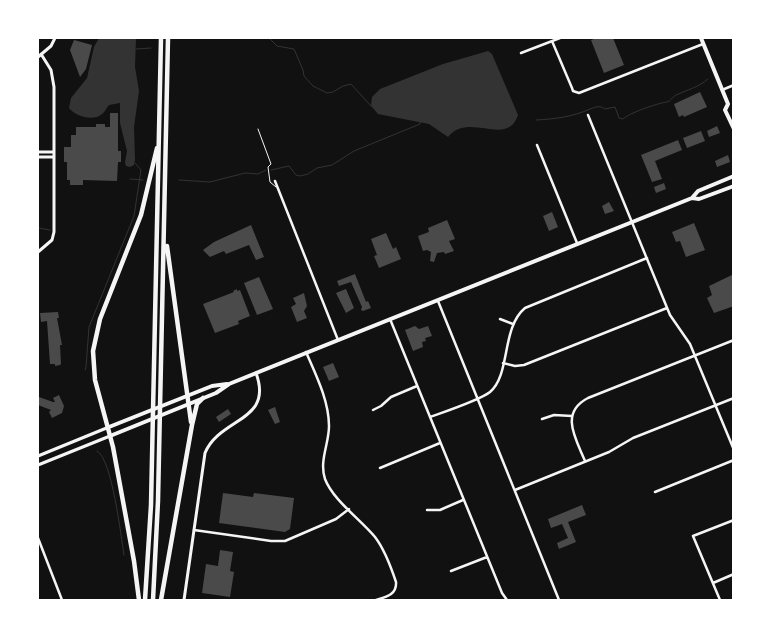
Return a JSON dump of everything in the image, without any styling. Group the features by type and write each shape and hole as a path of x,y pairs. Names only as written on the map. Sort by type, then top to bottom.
{"highway":[{"path":"145,600 151,505 162,38"},
{"path":"153,600 158,501 168,38"},
{"path":"139,600 134,561 109,427 93,371 93,351 100,318 141,215 159,137"},
{"path":"165,234 187,405 192,426"},
{"path":"161,600 192,426 197,404 204,398"}],"main road":[{"path":"701,38 728,104 734,107"},
{"path":"728,104 725,110 734,129"},
{"path":"110,436 216,393 229,384 306,352 692,198 698,191 734,176"},
{"path":"692,198 699,199 734,186"},
{"path":"109,427 212,386 229,384"}],"street":[{"path":"38,57 51,46 55,38"},
{"path":"521,53 560,38"},
{"path":"552,41 573,91 579,93 704,44"},
{"path":"38,252 52,240 54,232 53,78 42,54"},
{"path":"722,90 734,85"},
{"path":"588,115 667,308 673,321 690,344 734,450"},
{"path":"537,145 577,244"},
{"path":"38,152 53,152"},
{"path":"38,157 53,157"},
{"path":"275,181 338,340"},
{"path":"430,418 478,398 495,387 518,314 531,304 646,258"},
{"path":"438,300 560,600"},
{"path":"503,363 518,366 524,365 667,308"},
{"path":"390,319 487,557 502,593 507,600"},
{"path":"500,319 514,324"},
{"path":"585,461 572,429 572,416 577,406 588,398 734,340"},
{"path":"306,352 328,415 329,427 323,460 324,475 330,488 383,549 396,582 394,592 376,600"},
{"path":"184,600 205,454 211,442 219,433 255,407 260,393 260,384 256,373"},
{"path":"373,410 391,397 417,386"},
{"path":"515,490 612,450 630,440 734,398"},
{"path":"542,419 554,415 572,416"},
{"path":"38,456 109,427"},
{"path":"38,464 110,436"},
{"path":"380,468 440,444"},
{"path":"655,492 734,460"},
{"path":"426,510 440,510 464,500"},
{"path":"194,530 271,541 285,541 336,519 349,509"},
{"path":"720,600 693,536 734,520"},
{"path":"38,538 62,600"},
{"path":"451,571 487,557"},
{"path":"712,583 734,574"}],"lane":[{"path":"258,129 271,164 268,167 270,182 277,187"}],"shaded area":[{"path":"99,38 136,38 135,67 139,91 134,127 135,160 134,165 130,167 126,166 125,162 127,151 120,123 120,103 109,105 103,113 94,118 80,116 69,108 71,98 87,78 94,47"},
{"path":"488,51 492,54 518,115 513,124 505,129 466,127 457,130 448,137 429,124 378,114 371,106 372,97 380,89 443,64"}],"building":[{"path":"613,38 624,65 604,73 591,40"},
{"path":"74,40 92,45 86,69 80,77 70,50"},
{"path":"700,92 707,107 684,117 683,115 679,117 674,104"},
{"path":"110,113 118,113 118,151 121,151 121,162 118,162 117,181 83,180 83,185 70,185 70,180 67,180 67,162 64,162 64,147 71,147 71,135 76,135 76,127 96,127 96,124 105,124 105,127 110,127"},
{"path":"717,126 720,133 709,137 707,131"},
{"path":"701,131 705,141 687,148 683,138"},
{"path":"678,140 682,150 655,161 662,179 652,182 641,155"},
{"path":"728,155 730,162 717,167 715,161"},
{"path":"664,183 666,189 656,193 654,187"},
{"path":"609,202 614,211 605,214 602,206"},
{"path":"552,212 558,227 549,231 543,216"},
{"path":"447,220 455,239 449,241 454,251 445,254 444,252 437,253 434,262 430,261 431,252 423,251 418,236 429,232 428,228"},
{"path":"694,223 705,250 686,257 680,241 676,242 672,232"},
{"path":"251,225 264,257 256,260 249,245 226,254 224,251 210,257 203,250 214,242"},
{"path":"386,233 393,249 396,247 401,259 379,268 374,256 377,255 371,239"},
{"path":"355,274 366,302 368,301 371,308 363,311 351,282 339,286 337,281"},
{"path":"734,274 734,306 714,313 707,298 712,295 709,286"},
{"path":"259,277 273,309 257,315 244,283"},
{"path":"237,289 237,291 240,290 250,316 238,321 239,324 215,333 203,304 234,292"},
{"path":"346,289 354,308 346,313 336,293"},
{"path":"304,293 307,306 304,311 307,318 297,322 291,307 296,304 293,298"},
{"path":"58,312 59,318 57,318 62,345 60,345 61,364 55,366 55,364 50,364 47,321 41,322 40,313"},
{"path":"415,326 419,329 428,326 432,336 425,338 426,341 422,342 423,347 413,351 405,330"},
{"path":"333,363 339,377 329,381 323,367"},
{"path":"59,395 64,406 62,413 52,418 49,412 51,410 38,405 39,397 55,402 53,398"},
{"path":"275,407 280,422 275,424 268,410"},
{"path":"228,409 231,414 219,422 216,417"},
{"path":"223,493 253,497 254,493 294,498 290,529 285,532 219,523"},
{"path":"582,505 586,515 568,522 576,542 559,549 557,543 568,538 562,524 551,528 548,519"},
{"path":"220,550 233,552 230,571 234,572 230,597 202,593 206,564 218,566"}],"waterway":[{"path":"269,38 277,46 294,49 304,76 313,86 327,93 351,84 371,106"},
{"path":"136,49 151,48"},
{"path":"536,120 570,116 599,107 605,109 615,107 619,118 623,119 631,114 668,101 708,79"},
{"path":"271,170 289,166 296,175 308,174 317,168 332,165 354,151 420,124 420,121"},
{"path":"85,370 89,327 134,216 141,170 135,163"},
{"path":"179,180 210,182 245,173 258,174 266,170"},
{"path":"130,179 143,180"},
{"path":"38,228 50,230"},
{"path":"97,451 107,468 111,482 124,555"}]}
